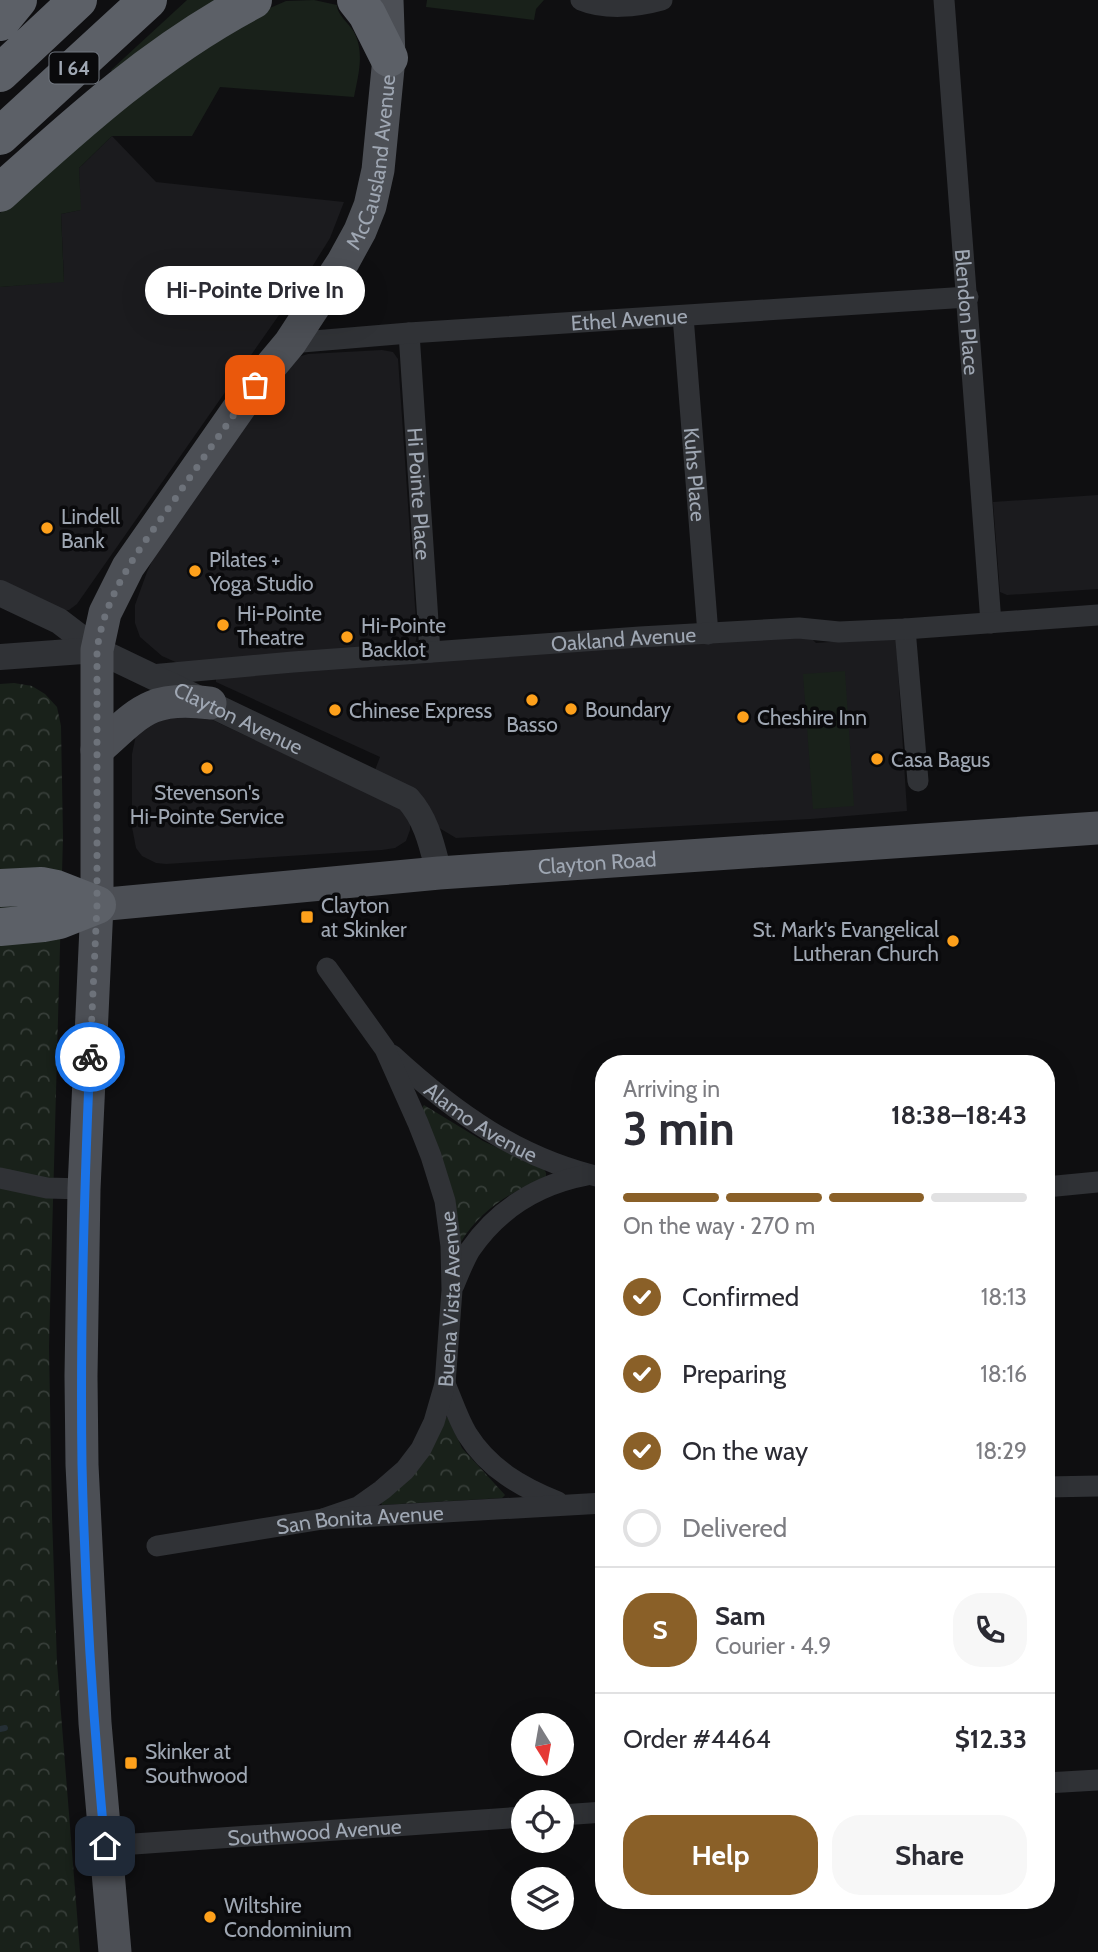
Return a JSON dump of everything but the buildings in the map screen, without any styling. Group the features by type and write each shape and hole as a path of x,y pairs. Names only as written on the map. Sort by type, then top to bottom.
{"highway":[{"path":"0,22 18,0"},
{"name":"I 64","path":"0,73 78,0"},
{"name":"I 64","path":"0,136 148,0"},
{"path":"0,193 123,85 189,37 253,0"},
{"path":"356,0 368,13 389,58"},
{"path":"0,888 56,889 97,905"},
{"path":"0,927 59,920 97,905"}],"main road":[{"name":"McCausland Avenue","path":"115,1952 95,1723 83,1504 84,1189 97,905 97,650 105,613 128,567 255,385 290,343 360,231 370,206 378,170 389,58 387,0"},
{"name":"McCausland Avenue","path":"389,58 405,0"},
{"path":"97,750 152,706 174,701 210,704"},
{"name":"Clayton Road","path":"97,905 439,873 1098,828"}],"street":[{"path":"581,0 599,6 622,6 662,0"},
{"name":"Blendon Place","path":"944,0 991,623"},
{"name":"Ethel Avenue","path":"290,343 968,297"},
{"name":"Kuhs Place","path":"683,316 708,634"},
{"name":"Hi Pointe Place","path":"409,333 430,652"},
{"name":"Clayton Avenue","path":"0,593 59,621 97,650 408,799 417,808 424,822 439,873"},
{"name":"Oakland Avenue","path":"150,675 430,652 799,628 839,632 1098,615"},
{"path":"905,629 918,781"},
{"path":"0,657 97,650"},
{"name":"Buena Vista Avenue","path":"323,1519 358,1507 382,1490 405,1469 421,1449 434,1422 445,1384 452,1290 451,1246 445,1200 418,1123 385,1049 327,968"},
{"name":"Alamo Avenue","path":"385,1049 416,1077 495,1136 539,1157 595,1176"},
{"name":"Alamo Avenue","path":"452,1290 469,1252 486,1229 513,1205 537,1190 564,1179 595,1176"},
{"path":"0,1178 47,1188 84,1189"},
{"path":"1055,1186 1098,1182"},
{"name":"San Bonita Avenue","path":"445,1384 467,1433 486,1458 507,1477 529,1491 563,1504"},
{"path":"1055,1487 1098,1486"},
{"name":"San Bonita Avenue","path":"157,1546 323,1519 595,1503"},
{"path":"1055,1782 1098,1780"},
{"path":"574,1814 595,1813"},
{"name":"Southwood Avenue","path":"105,1846 511,1818"}],"shaded area":[{"path":"112,136 156,182 344,202 330,238 307,275 77,604 63,611 0,583 0,287 64,281 61,214 80,210 79,168"},
{"path":"382,350 393,352 398,359 417,635 415,644 180,664 162,656 140,637 135,623 135,605 147,572 153,559 290,362 308,354"},
{"path":"1098,495 1098,589 1007,595 1000,592 993,502"},
{"path":"807,634 816,643 896,637 907,811 811,819 456,838 436,826 375,770 380,757 216,682 217,676"},
{"path":"191,710 403,809 410,817 410,830 406,841 395,848 382,850 166,864 156,863 142,856 136,848 132,827 132,754 137,730"}],"green space":[{"path":"187,0 231,0 116,76 111,70"},
{"path":"314,0 337,5 357,40 360,64 354,97 220,87 192,136 112,136 79,168 81,210 61,214 64,282 0,287 0,213 77,142 127,103 263,11 286,1"},
{"path":"427,0 544,0 536,9 534,20 426,7"},
{"path":"845,671 854,806 813,809 803,674"},
{"path":"0,684 32,686 45,694 57,707 61,726 63,837 49,1347 57,1663 80,1952 0,1952"},
{"path":"424,1105 483,1141 544,1169 546,1173 546,1177 509,1195 487,1211 458,1243 422,1108"},
{"path":"445,1416 462,1448 505,1495 502,1498 382,1505 381,1501"}],"waterway":[{"path":"0,1729 5,1728"}],"way so far":[{"path":"90,1057 97,905 99,635 110,601 128,567 255,385"}],"place":[{"name":"Hi-Pointe Drive In","path":"255,385"},
{"name":"Lindell Bank","path":"47,528"},
{"name":"Pilates + Yoga Studio","path":"195,571"},
{"name":"Hi-Pointe Theatre","path":"223,625"},
{"name":"Hi-Pointe Backlot","path":"347,637"},
{"name":"Basso","path":"532,700"},
{"name":"Boundary","path":"571,709"},
{"name":"Chinese Express","path":"335,710"},
{"name":"Cheshire Inn","path":"743,717"},
{"name":"Casa Bagus","path":"877,759"},
{"name":"Stevenson's Hi-Pointe Service","path":"207,768"},
{"name":"Clayton at Skinker","path":"307,917"},
{"name":"St. Mark's Evangelical Lutheran Church","path":"953,941"},
{"name":"Skinker at Southwood","path":"131,1763"},
{"name":"Wiltshire Condominium","path":"210,1917"}],"route":[{"path":"90,1057 84,1189 82,1465 98,1776 105,1846"}]}
